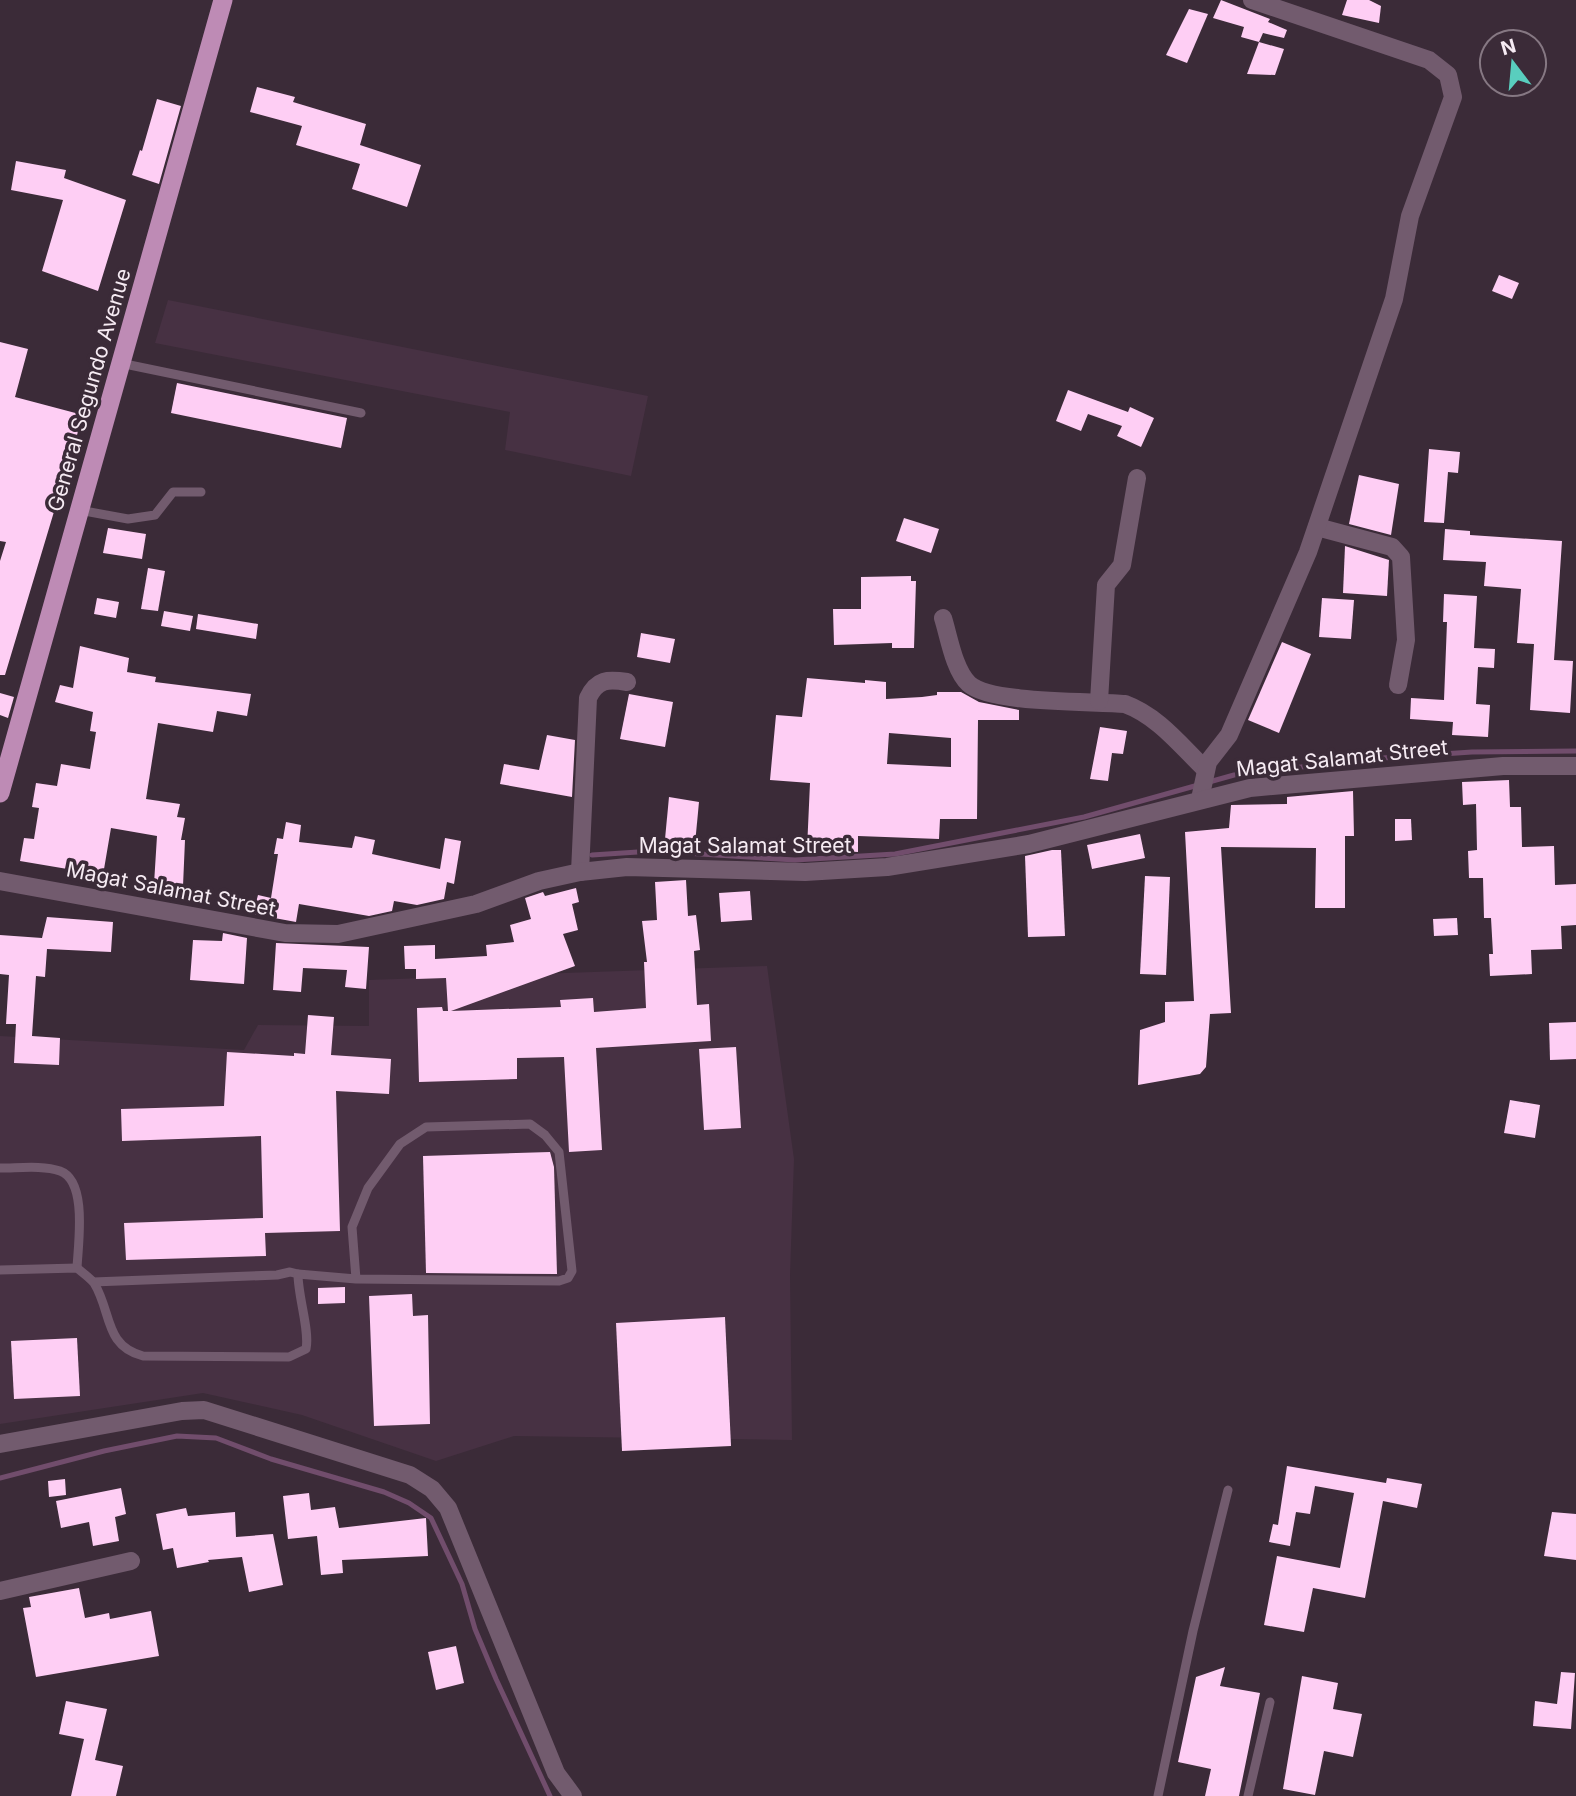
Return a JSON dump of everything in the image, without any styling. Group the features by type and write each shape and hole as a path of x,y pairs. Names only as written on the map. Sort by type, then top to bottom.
{"highway":[{"name":"General Segundo Avenue","path":"0,793 223,0"}],"street":[{"path":"1200,796 1205,772 1229,735 1317,527 1394,299 1407,229 1453,97 1452,84 1441,67 1429,60 1252,0"},
{"path":"1099,701 1106,585 1122,565 1137,478"},
{"path":"1317,527 1392,547 1401,556 1406,640 1398,685"},
{"path":"943,618 967,683 976,688 1020,698 1099,701 1141,710 1205,772"},
{"path":"580,872 588,698 599,682 610,679 627,682"},
{"name":"Magat Salamat Street","path":"0,881 285,933 314,935 370,930 476,904 539,881 580,872 627,867 805,873 887,867 1029,844 1144,817 1200,796 1250,788 1503,766 1576,766"},
{"path":"0,1444 182,1411 204,1410 410,1475 432,1489 448,1508 556,1773 573,1796"},
{"path":"0,1591 131,1561"}],"lane":[{"path":"120,363 360,413"},
{"path":"79,510 128,519 155,515 173,492 201,492"},
{"path":"93,1282 277,1275 290,1272 356,1279 559,1281 568,1278 572,1271 559,1152 545,1135 530,1124 426,1127 400,1144 368,1188 352,1227 356,1279"},
{"path":"0,1168 62,1171 73,1182 79,1197 77,1268"},
{"path":"0,1270 77,1268 93,1282 118,1343 128,1352 144,1356 289,1357 306,1349 308,1340 298,1298 298,1274"},
{"path":"1158,1796 1190,1644 1228,1490"},
{"path":"1248,1796 1270,1702"}],"shaded area":[{"path":"168,300 648,396 631,476 505,450 510,412 155,343"},
{"path":"767,966 794,1159 790,1275 792,1440 514,1436 436,1461 302,1415 203,1393 0,1424 0,1036 244,1050 258,1025 369,1026 369,980"}],"building":[{"path":"1221,0 1270,19 1268,22 1287,30 1284,38 1263,33 1259,42 1241,37 1244,27 1213,18"},
{"path":"1347,0 1369,0 1381,6 1379,23 1342,15"},
{"path":"1189,9 1208,14 1187,63 1166,55"},
{"path":"1259,42 1284,49 1275,75 1247,74"},
{"path":"257,87 295,97 293,102 366,124 360,145 421,165 407,207 352,189 360,164 296,145 302,126 250,112"},
{"path":"157,99 181,106 159,184 132,175"},
{"path":"16,161 66,170 64,178 126,200 98,291 42,271 63,200 11,190"},
{"path":"1499,275 1519,283 1512,299 1492,291"},
{"path":"0,342 28,349 15,397 83,415 5,675 0,675 0,561 6,542 0,541"},
{"path":"177,383 347,418 341,448 171,413"},
{"path":"1068,390 1128,412 1130,407 1154,418 1141,447 1117,436 1122,426 1088,414 1081,431 1056,421"},
{"path":"1429,449 1460,452 1458,473 1448,472 1444,523 1424,522"},
{"path":"1359,475 1399,484 1391,535 1349,524"},
{"path":"904,518 939,529 931,553 896,541"},
{"path":"108,528 146,534 142,559 103,553"},
{"path":"1445,529 1470,531 1470,535 1562,541 1554,660 1573,661 1570,713 1530,710 1534,644 1517,643 1521,589 1484,586 1486,562 1443,560"},
{"path":"1345,546 1389,560 1387,596 1343,593"},
{"path":"148,568 165,571 158,611 141,609"},
{"path":"911,576 911,581 916,581 914,648 892,648 892,643 834,645 833,609 861,609 861,577"},
{"path":"1444,594 1477,596 1474,648 1495,649 1494,668 1478,667 1476,704 1490,705 1488,737 1452,735 1453,722 1410,719 1411,698 1444,700 1447,622 1443,622"},
{"path":"97,598 119,602 116,618 94,614"},
{"path":"1322,598 1354,600 1351,639 1319,637"},
{"path":"164,611 193,616 190,631 161,626"},
{"path":"198,614 258,624 256,639 196,629"},
{"path":"641,633 675,639 670,663 637,657"},
{"path":"1282,642 1311,654 1279,733 1248,720"},
{"path":"80,646 129,658 127,672 156,677 155,682 251,694 247,716 217,711 213,732 158,723 146,799 180,804 177,817 185,818 181,840 185,840 183,886 154,884 157,836 111,828 103,875 20,861 24,838 34,839 39,808 32,807 36,783 57,786 61,764 90,769 96,732 90,731 93,712 55,702 60,685 73,688"},
{"path":"807,678 886,682 886,699 937,695 937,692 961,692 979,702 1019,710 1019,720 978,720 977,819 940,819 939,839 858,836 858,852 807,849 810,783 770,780 776,715 802,717","holes":["889,733 951,738 951,767 887,764"]},
{"path":"0,693 14,697 8,718 0,715"},
{"path":"629,694 673,702 665,747 620,739"},
{"path":"1100,727 1127,731 1123,754 1112,753 1108,781 1090,779"},
{"path":"547,735 575,740 572,797 500,784 504,764 539,770"},
{"path":"1509,780 1510,807 1521,807 1522,847 1554,846 1555,885 1576,884 1576,925 1561,926 1562,949 1531,950 1532,974 1490,976 1489,954 1493,954 1491,918 1484,918 1483,878 1469,878 1468,851 1477,850 1476,804 1463,805 1462,782"},
{"path":"1353,791 1354,836 1345,836 1345,908 1315,908 1316,848 1221,847 1231,1013 1210,1014 1206,1067 1200,1074 1138,1085 1140,1030 1165,1022 1165,1002 1194,1001 1185,832 1229,828 1231,805 1287,804 1287,797"},
{"path":"669,797 699,802 695,844 665,839"},
{"path":"1395,819 1411,819 1412,840 1395,841"},
{"path":"286,822 301,825 299,842 352,848 355,836 375,840 372,854 440,869 445,838 461,841 454,884 447,882 444,899 417,905 394,901 392,911 369,916 299,904 296,922 253,914 258,895 271,898 278,854 274,854 277,838 283,839"},
{"path":"1140,834 1145,858 1092,869 1087,845"},
{"path":"1061,850 1065,936 1028,937 1025,856"},
{"path":"1145,876 1170,877 1166,975 1140,974"},
{"path":"686,880 688,916 696,915 700,950 694,951 697,1005 709,1004 711,1041 596,1048 602,1150 569,1152 564,1057 517,1058 517,1079 419,1082 417,1008 442,1007 443,1011 448,1011 446,978 416,979 416,969 405,969 404,946 435,945 435,959 487,956 486,945 514,942 510,925 531,919 525,898 543,892 545,896 576,888 579,902 572,904 578,930 563,934 575,966 451,1011 561,1007 560,1000 593,998 594,1012 646,1008 644,962 647,962 642,921 657,920 655,882"},
{"path":"750,891 752,920 721,922 719,893"},
{"path":"47,917 113,922 111,952 47,949 45,977 36,976 32,1036 60,1038 59,1065 14,1063 16,1024 6,1024 9,975 0,974 0,935 42,938"},
{"path":"1457,918 1458,935 1434,936 1433,919"},
{"path":"223,933 247,938 244,984 190,980 193,940 222,941"},
{"path":"276,943 369,947 366,989 345,987 347,970 303,968 301,992 273,990"},
{"path":"308,1015 334,1017 331,1055 391,1059 389,1094 336,1091 340,1231 265,1233 266,1256 126,1260 124,1223 263,1218 261,1136 122,1141 121,1109 224,1106 227,1052 294,1056 294,1053 305,1054"},
{"path":"1576,1022 1576,1059 1550,1060 1549,1023"},
{"path":"736,1047 741,1128 704,1130 699,1049"},
{"path":"1510,1100 1540,1105 1535,1138 1504,1133"},
{"path":"550,1152 554,1167 557,1274 426,1273 423,1156"},
{"path":"345,1287 345,1303 318,1304 318,1288"},
{"path":"412,1294 413,1316 428,1315 430,1424 374,1426 369,1296"},
{"path":"725,1317 731,1446 622,1451 616,1323"},
{"path":"77,1338 80,1396 14,1399 11,1341"},
{"path":"1287,1466 1386,1483 1387,1478 1422,1484 1417,1508 1383,1501 1365,1598 1313,1588 1304,1632 1264,1625 1277,1556 1340,1568 1354,1493 1315,1486 1310,1514 1296,1512 1290,1546 1269,1542 1273,1524 1278,1525"},
{"path":"65,1479 66,1495 49,1497 48,1481"},
{"path":"121,1488 126,1514 115,1517 119,1541 93,1546 89,1522 61,1528 56,1501"},
{"path":"309,1493 311,1510 335,1507 339,1528 426,1518 428,1556 342,1560 343,1573 321,1575 317,1536 288,1539 283,1496"},
{"path":"186,1508 188,1516 235,1512 236,1537 273,1534 283,1585 249,1592 242,1557 208,1560 209,1562 177,1568 173,1548 163,1550 156,1514"},
{"path":"1552,1512 1576,1514 1576,1560 1544,1556"},
{"path":"79,1588 85,1618 109,1613 110,1619 151,1611 159,1656 36,1677 23,1608 31,1607 29,1597"},
{"path":"456,1646 464,1683 436,1690 428,1652"},
{"path":"1225,1667 1220,1686 1260,1693 1239,1796 1205,1796 1211,1769 1178,1762 1196,1677"},
{"path":"1561,1672 1575,1673 1571,1729 1533,1726 1535,1701 1557,1704"},
{"path":"1302,1676 1338,1683 1333,1709 1362,1714 1353,1757 1324,1751 1315,1795 1283,1789"},
{"path":"66,1701 107,1709 95,1760 123,1766 116,1796 71,1796 84,1739 59,1734"}],"waterway":[{"path":"592,855 653,851 795,860 895,854 1084,817 1234,775 1368,759 1472,752 1576,751"},
{"path":"0,1478 104,1451 177,1436 216,1438 271,1459 384,1492 409,1503 431,1518 462,1584 475,1629 496,1679 550,1796"}]}
